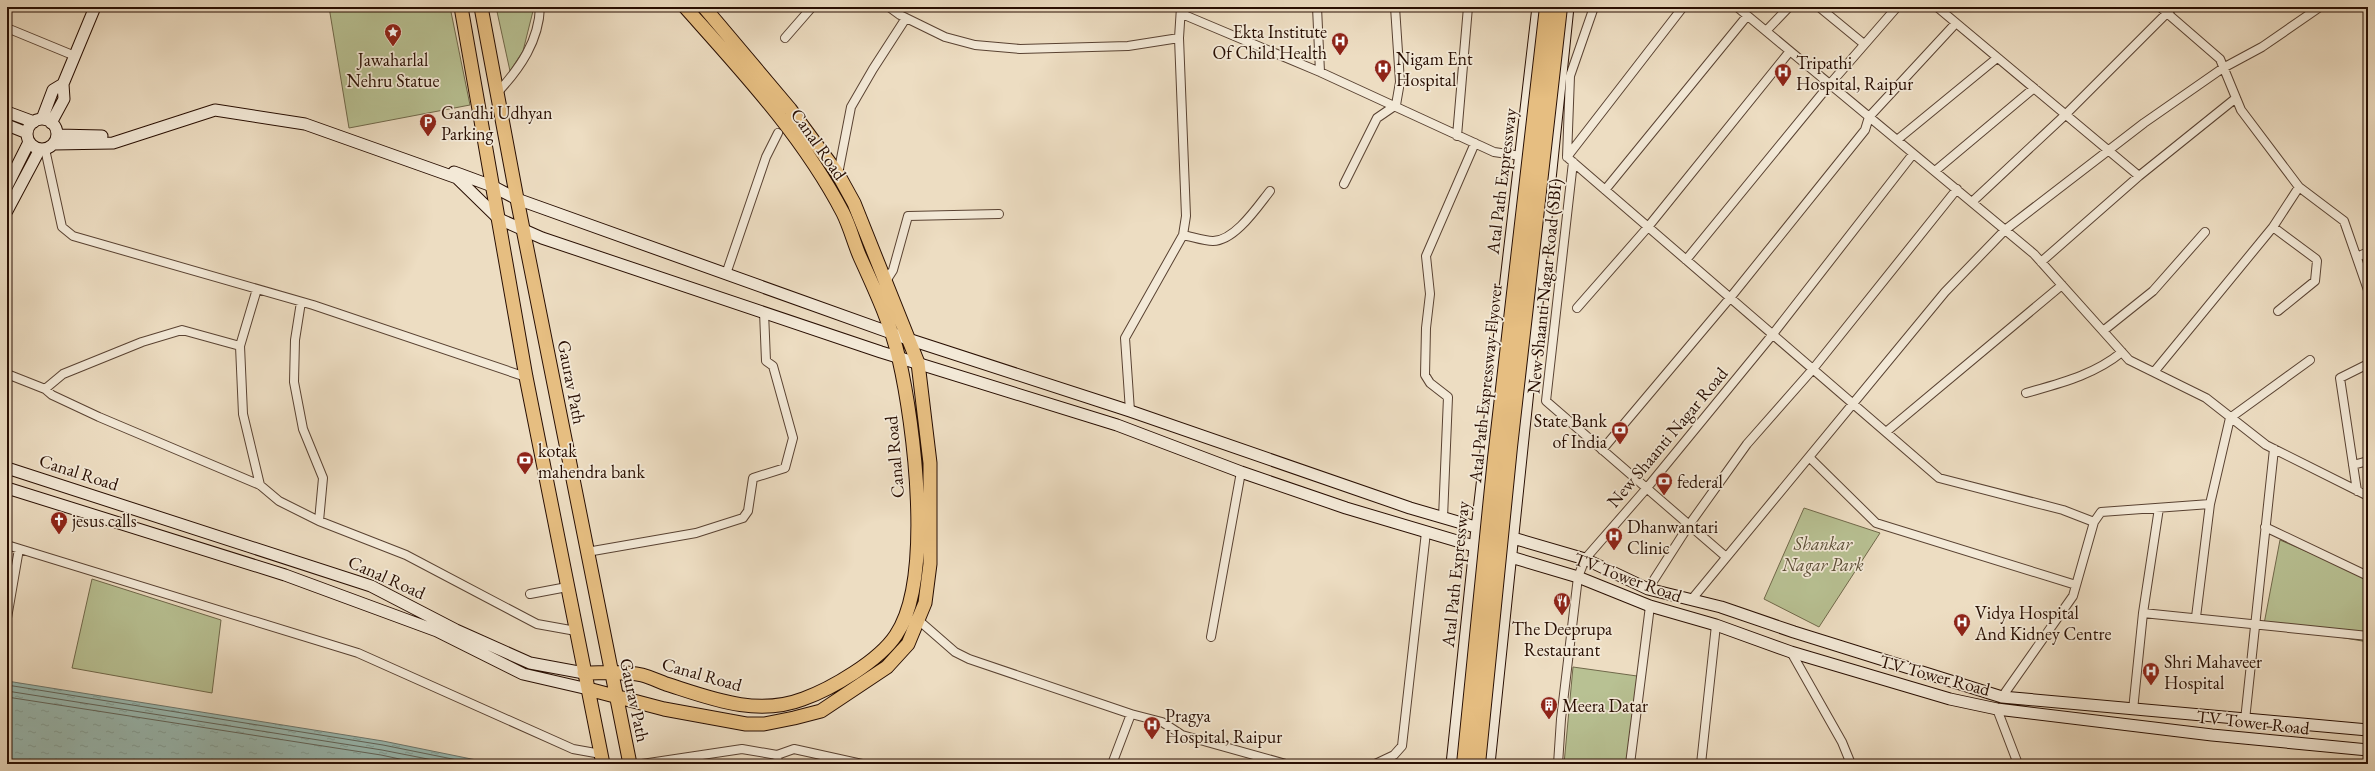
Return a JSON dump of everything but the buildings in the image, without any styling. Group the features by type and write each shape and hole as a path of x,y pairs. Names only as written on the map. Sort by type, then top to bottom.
{"highway":[{"name":"Atal Path Expressway Flyover","path":"1464,764 1495,458 1547,7"},
{"name":"Atal Path Expressway Flyover","path":"1478,764 1509,453 1560,7"}],"main road":[{"path":"7,186 28,138 42,121 64,99 64,84 96,7"},
{"path":"461,7 526,377 602,759"},
{"name":"Gaurav Path","path":"481,7 523,230 630,764"},
{"name":"Canal Road","path":"7,468 371,586 456,630 530,663 584,673 642,675 731,705 760,707 803,699 833,684 880,653 913,617 915,579 916,467 899,357 844,215 818,171 748,78 685,7"},
{"path":"588,689 664,709 746,724 764,724 794,718 821,711 887,667 908,644 913,617 925,603 930,564 930,463 918,363 854,203 838,174 790,109 704,7"},
{"name":"Atal Path Expressway","path":"1452,764 1477,528 1538,7"},
{"path":"1489,764 1568,7"},
{"name":"TV Tower Road","path":"48,144 112,136 212,104 314,122 492,186 517,199 891,334 1130,411 1410,508 1585,559 1648,589 1692,599 2002,697 2368,730"},
{"name":"TV Tower Road","path":"48,144 113,143 215,110 305,124 457,178 499,219 523,230 899,357 1117,425 1241,472 1405,526 1578,577 1650,606 1716,624 1791,652 1950,699 1997,709 2212,735 2368,750"},
{"path":"7,112 42,121"},
{"path":"7,211 48,144 42,121"},
{"path":"7,125 28,138 48,144"},
{"name":"Canal Road","path":"7,488 285,575 437,631 523,674 588,689"},
{"path":"1405,526 1410,508"}],"street":[{"path":"498,92 528,55 540,15 540,7"},
{"path":"785,38 812,7"},
{"path":"889,7 906,18 945,37 975,45 1020,49 1128,46 1179,38"},
{"path":"1317,7 1320,72"},
{"path":"1344,184 1376,118 1394,106 1400,82 1395,7"},
{"path":"1457,136 1468,7"},
{"path":"1594,7 1570,76 1570,160 1939,478 2063,510 2094,522"},
{"path":"1570,160 1683,7"},
{"path":"1737,7 1957,189 2042,262 2129,360 2206,398 2230,418 2274,449 2368,496"},
{"path":"1766,31 1789,7"},
{"path":"1819,7 1864,44"},
{"path":"1686,260 1830,84 1897,7"},
{"path":"1937,7 2139,176"},
{"path":"2160,7 2170,10 2220,59 2241,110 2299,187 2344,221 2368,290"},
{"path":"1692,599 1725,556 1854,404 1945,292 2005,230 2108,150 2223,68 2262,47 2320,7"},
{"path":"1972,202 2065,114 2170,10"},
{"path":"1130,411 1125,338 1183,235 1186,216 1179,38 1181,11 1320,72 1494,152 1520,156"},
{"path":"1605,190 1747,16"},
{"path":"838,174 851,107 872,69 906,18"},
{"path":"1602,450 1730,298 1865,130 1869,117 1956,23"},
{"path":"7,28 75,56"},
{"path":"1577,308 1648,227 1790,51"},
{"path":"1897,140 1997,58"},
{"path":"1935,171 2034,88"},
{"path":"2042,262 2139,176 2236,98"},
{"path":"726,274 766,157 778,133"},
{"path":"1444,518 1448,397 1430,382 1425,375 1426,328 1430,294 1426,256 1475,143"},
{"path":"48,144 62,227 73,236 301,302 526,377"},
{"name":"New Shaanti Nagar Road","path":"1558,764 1561,720 1578,577 1585,559 1646,489 1773,334 1913,154"},
{"name":"New Shaanti Nagar Road (SBI)","path":"1570,160 1546,401 1725,556"},
{"path":"2154,372 2273,227 2299,187"},
{"path":"1648,589 1689,525 1747,444 1813,369 1957,189"},
{"path":"1183,235 1215,241 1236,231 1270,191"},
{"path":"886,281 893,270 908,216 999,214"},
{"path":"2273,227 2317,261 2314,281 2278,311"},
{"path":"2103,331 2154,291 2204,232"},
{"path":"2356,257 2368,252"},
{"path":"1886,432 2062,285"},
{"path":"257,289 240,346 243,414 260,485"},
{"path":"301,302 295,340 294,382 303,429 323,478 319,522"},
{"path":"587,552 696,533 742,518 748,511 753,478 785,468 793,438 773,366 766,361 764,312"},
{"path":"45,389 63,374 142,342 182,330 240,346"},
{"path":"2026,393 2076,379 2106,366 2122,352"},
{"path":"2196,617 2210,504 2230,418 2310,360"},
{"path":"2357,491 2340,378 2368,364"},
{"path":"7,374 45,389 52,395 99,417 260,485 279,501 319,522 406,555 537,624 576,631"},
{"path":"2245,720 2274,449"},
{"path":"1809,457 1876,523 2076,585"},
{"path":"2354,465 2368,461"},
{"path":"1210,638 1241,472"},
{"path":"2002,697 2073,596 2094,522 2101,512 2210,504"},
{"path":"2133,710 2143,612 2158,508"},
{"path":"2265,527 2368,576"},
{"path":"1374,764 1394,754 1402,746 1426,532"},
{"path":"7,545 358,653 573,749 602,759"},
{"path":"7,618 19,549"},
{"path":"530,594 567,587"},
{"path":"1630,764 1650,606"},
{"path":"2143,612 2368,636"},
{"path":"913,617 955,652 969,659 1131,714 1162,722 1182,735 1286,764"},
{"path":"1701,764 1716,624"},
{"path":"1791,652 1842,742 1851,764"},
{"path":"1997,709 2018,764"},
{"path":"1112,764 1131,714"},
{"path":"642,764 694,760 742,749 778,755 794,749 862,764"},
{"path":"778,755 778,764"}],"green space":[{"path":"329,7 450,7 470,105 349,128"},
{"path":"496,7 534,7 523,51 510,71"},
{"name":"Shankar Nagar Park","path":"1804,508 1880,533 1819,627 1764,599"},
{"path":"2280,540 2368,578 2368,642 2264,624"},
{"path":"92,579 221,620 212,693 72,668"},
{"path":"1573,667 1637,676 1630,764 1564,764"}],"water":[{"path":"7,681 383,741 496,764 7,764"}],"place":[{"name":"Jawaharlal Nehru Statue","path":"393,47"},
{"name":"Ekta Institute Of Child Health","path":"1340,56"},
{"name":"Nigam Ent Hospital","path":"1383,83"},
{"name":"Tripathi Hospital, Raipur","path":"1783,87"},
{"name":"Gandhi Udhyan Parking","path":"428,137"},
{"name":"State Bank of India","path":"1620,445"},
{"name":"kotak mahendra bank","path":"525,475"},
{"name":"federal","path":"1664,496"},
{"name":"jesus calls","path":"59,535"},
{"name":"Dhanwantari Clinic","path":"1614,551"},
{"name":"The Deeprupa Restaurant","path":"1562,616"},
{"name":"Vidya Hospital And Kidney Centre","path":"1962,637"},
{"name":"Shri Mahaveer Hospital","path":"2151,686"},
{"name":"Meera Datar","path":"1549,720"},
{"name":"Pragya Hospital, Raipur","path":"1152,740"}]}
